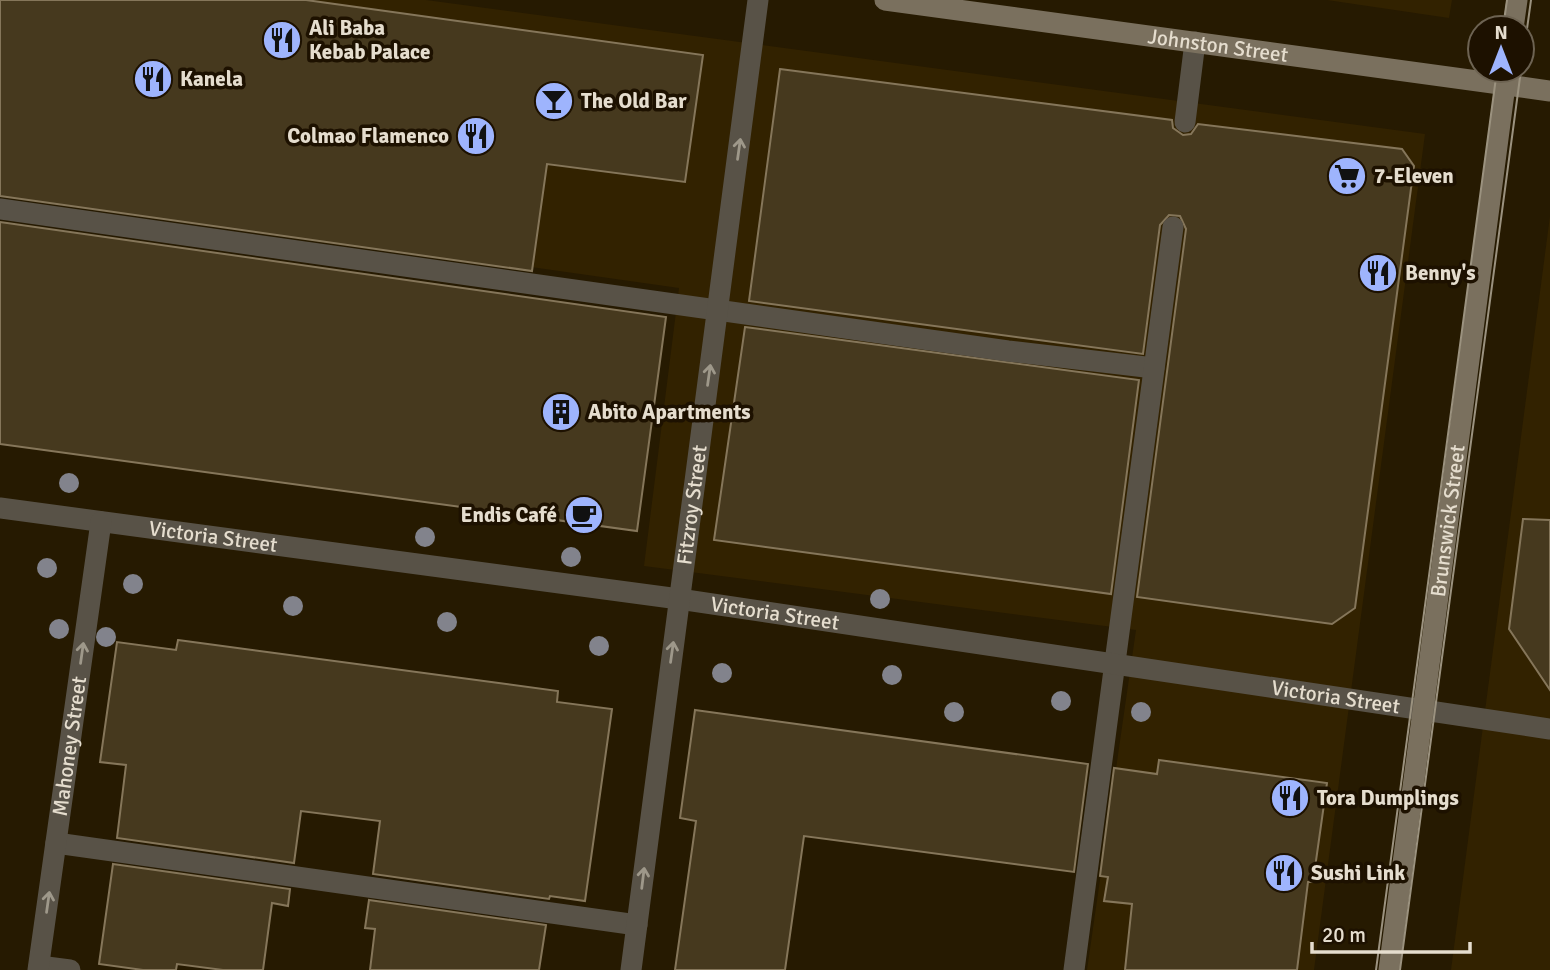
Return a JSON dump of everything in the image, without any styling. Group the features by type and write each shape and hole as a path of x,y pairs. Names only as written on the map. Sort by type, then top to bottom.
{"street":[{"name":"Fitzroy Street","path":"631,970 758,0"},
{"name":"Johnston Street","path":"885,0 1195,42 1466,72"},
{"path":"1185,122 1195,42"},
{"name":"Brunswick Street","path":"1389,970 1505,84"},
{"name":"Johnston Street","path":"1528,84 1550,91"},
{"path":"0,209 717,310 1154,368"},
{"path":"1074,970 1173,227"},
{"name":"Victoria Street","path":"0,508 679,600 1113,666 1423,708 1550,729"},
{"name":"Mahoney Street","path":"38,968 101,522"},
{"path":"56,843 636,925"},
{"path":"38,968 70,970"}],"shaded area":[{"path":"0,0 426,0 1425,134 1314,970 1087,970 1136,630 644,566 679,288 0,192"},
{"path":"1327,0 1452,0 1449,18"},
{"path":"1550,216 1550,970 1451,970"}],"building":[{"path":"0,0 306,0 703,55 685,182 547,164 532,271 0,196"},
{"path":"780,69 1172,120 1173,128 1183,135 1191,134 1198,124 1402,149 1414,166 1355,608 1332,624 1137,597 1186,229 1180,216 1169,215 1160,225 1143,354 749,301"},
{"path":"0,222 666,317 637,531 0,444"},
{"path":"745,327 1139,380 1111,594 714,540"},
{"path":"1523,519 1550,520 1550,690 1509,629"},
{"path":"178,640 558,691 557,702 612,709 585,901 550,896 549,899 373,874 380,821 301,811 294,863 117,838 126,765 100,762 117,642 176,650"},
{"path":"695,710 1088,764 1074,872 804,836 785,970 675,970 696,821 680,818"},
{"path":"1159,760 1327,783 1313,882 1308,882 1297,970 1125,970 1132,904 1104,901 1108,877 1100,876 1114,768 1157,774"},
{"path":"113,864 290,889 288,906 272,903 263,970 223,970 177,964 176,970 143,970 99,964"},
{"path":"369,900 546,925 539,970 370,970 375,929 365,928"}],"tram line":[{"path":"1505,14 1507,0"},
{"path":"1529,14 1531,0"},
{"path":"1376,970 1495,84"},
{"path":"1400,970 1519,84"}],"place":[{"name":"Ali Baba Kebab Palace","path":"282,40"},
{"name":"Kanela","path":"153,79"},
{"name":"The Old Bar","path":"554,101"},
{"name":"Colmao Flamenco","path":"476,136"},
{"name":"7-Eleven","path":"1347,176"},
{"name":"Benny's","path":"1378,273"},
{"name":"Abito Apartments","path":"561,412"},
{"name":"Endis Café","path":"584,515"},
{"name":"Tora Dumplings","path":"1290,798"},
{"name":"Sushi Link","path":"1284,873"}]}
